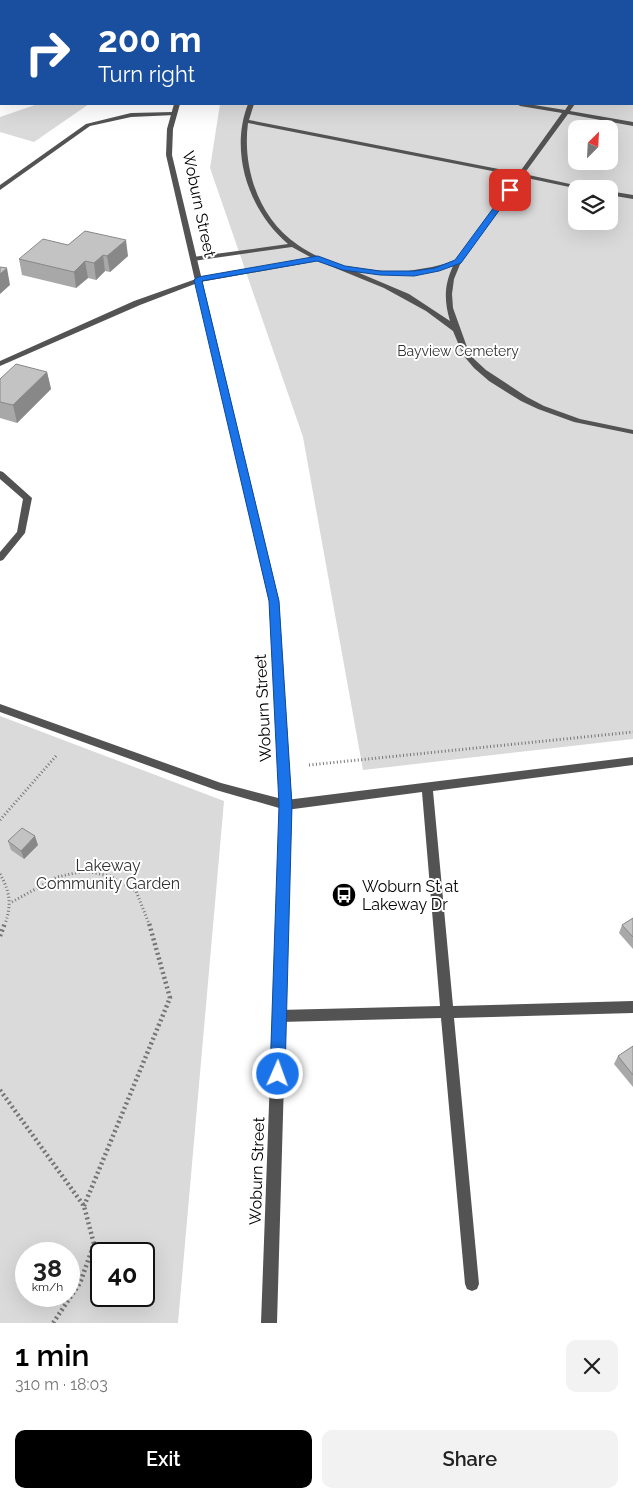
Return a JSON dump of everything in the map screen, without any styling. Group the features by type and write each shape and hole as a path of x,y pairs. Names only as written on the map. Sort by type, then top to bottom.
{"street":[{"name":"Woburn Street","path":"177,105 169,133 169,155 274,601 286,805 270,1323"},
{"path":"251,105 246,121 244,151 249,182 265,214 294,245 318,259 401,293 439,316 457,331"},
{"path":"526,105 633,124"},
{"path":"571,105 458,262 449,280 447,304 470,359 483,373 506,390 534,405 561,416 593,425 633,432"},
{"path":"0,188 88,125 131,115 173,114"},
{"path":"246,121 568,185"},
{"path":"618,194 633,197"},
{"path":"193,259 294,245"},
{"path":"0,364 137,303 198,280 318,259"},
{"path":"343,268 380,273 414,273 436,270 458,262"},
{"path":"0,474 28,498 21,533 0,558"},
{"path":"0,708 220,787 286,805 633,761"},
{"path":"427,787 472,1284"},
{"path":"279,1016 633,1007"}],"path":[{"path":"283,766 402,757 633,732"},
{"path":"0,820 75,734"},
{"path":"12,902 57,877 85,871 110,876 136,891 153,934 170,998 84,1206"},
{"path":"0,874 8,888 12,902 0,936"},
{"path":"0,1090 84,1206 94,1244 80,1283 53,1323"}],"green space":[{"path":"35,105 88,105 34,142 0,132 0,117"},
{"name":"Bayview Cemetery","path":"220,105 633,105 633,739 363,770 303,437 210,168"},
{"name":"Lakeway Community Garden","path":"0,716 224,801 178,1323 0,1323"}],"building":[{"path":"85,231 126,240 107,256 103,255 94,263 85,261 74,272 19,259 43,239 68,245"},
{"path":"0,267 7,268 0,274"},
{"path":"16,364 47,372 13,405 0,402 0,379"},
{"path":"22,828 35,836 21,851 8,841"},
{"path":"633,918 633,937 622,925"},
{"path":"633,1046 633,1075 618,1056"}],"place":[{"name":"Woburn St at Lakeway Dr","path":"344,895"}],"route":[{"path":"278,1074 286,805 274,601 198,280 318,259 343,268 380,273 414,273 436,270 458,262 510,190"}]}
